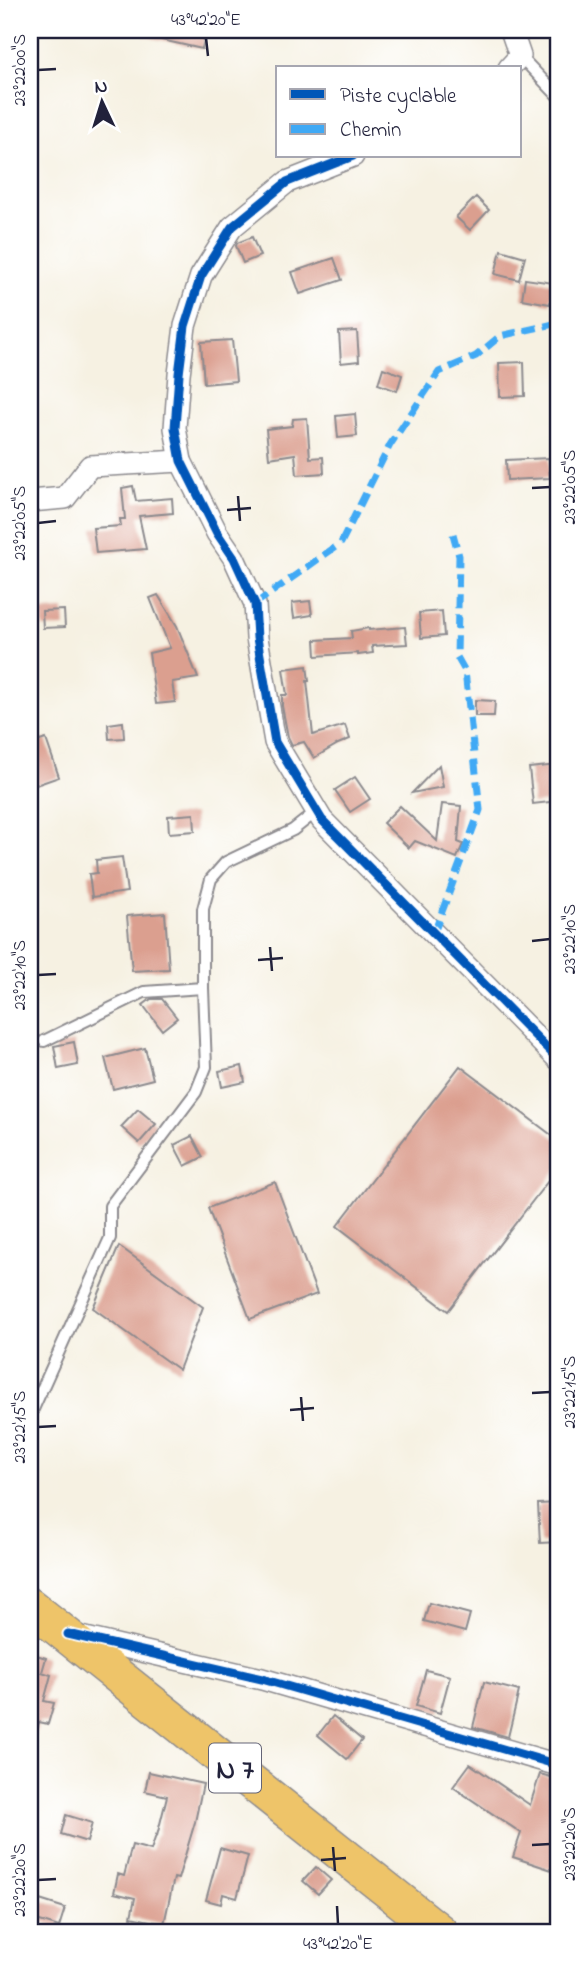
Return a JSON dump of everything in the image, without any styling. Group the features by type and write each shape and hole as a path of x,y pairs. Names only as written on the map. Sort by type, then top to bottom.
{"main road":[{"name":"N 7","path":"30,1606 439,1932"}],"street":[{"path":"511,30 515,62"},
{"path":"348,158 287,182 232,227 201,276 185,326 179,374 175,428 181,461 217,533 234,558 255,604 257,638 275,742 322,820 558,1059"},
{"path":"30,501 65,499 90,466 181,461"},
{"path":"68,1634 262,1678 558,1765"}],"lane":[{"path":"522,68 558,96"},
{"path":"30,1416 110,1238 110,1206 196,1092 206,1066 203,909 211,879 226,862 293,830 317,811"},
{"path":"44,1041 144,992 203,988"}],"building":[{"path":"145,30 206,30 202,49 144,36"},
{"path":"476,197 489,210 470,230 456,217"},
{"path":"252,237 260,256 243,263 237,243"},
{"path":"501,250 525,257 519,280 495,274"},
{"path":"334,258 342,280 300,294 292,272"},
{"path":"525,279 554,283 550,304 522,299"},
{"path":"357,331 359,361 341,363 339,332"},
{"path":"232,340 236,381 204,384 201,342"},
{"path":"524,362 525,396 500,397 499,363"},
{"path":"383,368 402,375 397,391 378,384"},
{"path":"355,414 357,436 338,438 336,416"},
{"path":"307,418 310,458 323,457 324,473 297,475 295,454 269,458 266,429 292,426 293,419"},
{"path":"549,458 550,478 507,480 506,460"},
{"path":"133,486 136,501 172,498 173,513 139,516 146,549 96,553 93,528 121,526 120,519 125,519 122,488"},
{"path":"158,595 177,626 198,678 172,682 175,702 156,704 149,653 170,648 150,598"},
{"path":"310,601 312,615 294,618 292,603"},
{"path":"64,610 65,627 43,628 42,611"},
{"path":"442,611 444,636 421,638 419,613"},
{"path":"405,627 407,644 372,646 373,653 358,655 316,656 315,640 352,638 351,631 369,628"},
{"path":"307,666 313,735 345,725 350,739 314,758 304,742 292,745 282,706 282,695 287,695 283,669"},
{"path":"475,700 495,701 494,716 475,716"},
{"path":"123,722 124,738 109,739 108,724"},
{"path":"46,739 59,777 30,787 30,744"},
{"path":"439,765 443,787 412,793"},
{"path":"558,765 558,801 533,804 529,768"},
{"path":"355,777 370,799 350,812 335,790"},
{"path":"442,804 461,806 458,842 463,844 457,858 415,841 409,848 383,823 400,806 437,841"},
{"path":"194,814 195,831 169,833 168,816"},
{"path":"122,857 127,892 92,897 89,874 97,873 96,860"},
{"path":"165,913 169,969 132,971 127,916"},
{"path":"151,999 162,999 177,1018 162,1030 143,1005"},
{"path":"74,1042 78,1065 58,1069 54,1046"},
{"path":"145,1048 153,1079 113,1089 105,1058"},
{"path":"242,1066 245,1082 222,1087 219,1071"},
{"path":"460,1066 558,1140 558,1168 448,1311 337,1226"},
{"path":"138,1109 156,1124 139,1143 121,1127"},
{"path":"192,1136 203,1157 185,1166 174,1145"},
{"path":"275,1182 317,1294 250,1319 208,1208"},
{"path":"119,1246 203,1307 179,1370 93,1308"},
{"path":"558,1503 558,1542 540,1543 538,1504"},
{"path":"429,1603 470,1614 465,1632 424,1621"},
{"path":"30,1653 46,1658 42,1672 51,1675 44,1701 54,1703 48,1724 39,1722 35,1736 30,1736"},
{"path":"426,1670 450,1676 440,1713 416,1706"},
{"path":"484,1682 519,1691 508,1737 473,1727"},
{"path":"333,1716 362,1740 347,1759 318,1735"},
{"path":"470,1764 530,1805 540,1774 558,1779 558,1872 513,1857 521,1833 453,1787"},
{"path":"149,1772 203,1784 178,1879 174,1878 164,1924 131,1917 135,1898 114,1893 118,1874 124,1876 132,1845 151,1850 157,1836 167,1796 145,1791"},
{"path":"66,1815 92,1823 87,1842 61,1834"},
{"path":"220,1848 248,1856 237,1898 223,1894 221,1904 206,1900"},
{"path":"316,1867 331,1880 318,1894 303,1881"},
{"path":"30,1897 65,1908 59,1927 30,1918"}],"marked path":[{"path":"255,604 341,543 390,445 439,372 476,356 500,336 558,323"},
{"path":"434,933 480,810 465,671 457,657 459,556 453,534"}],"cycle path":[{"path":"348,158 287,182 232,227 201,276 185,326 179,374 175,428 181,461 217,533 234,558 255,604 257,638 275,742 322,820 558,1059"},
{"path":"68,1634 262,1679 558,1765"}]}
